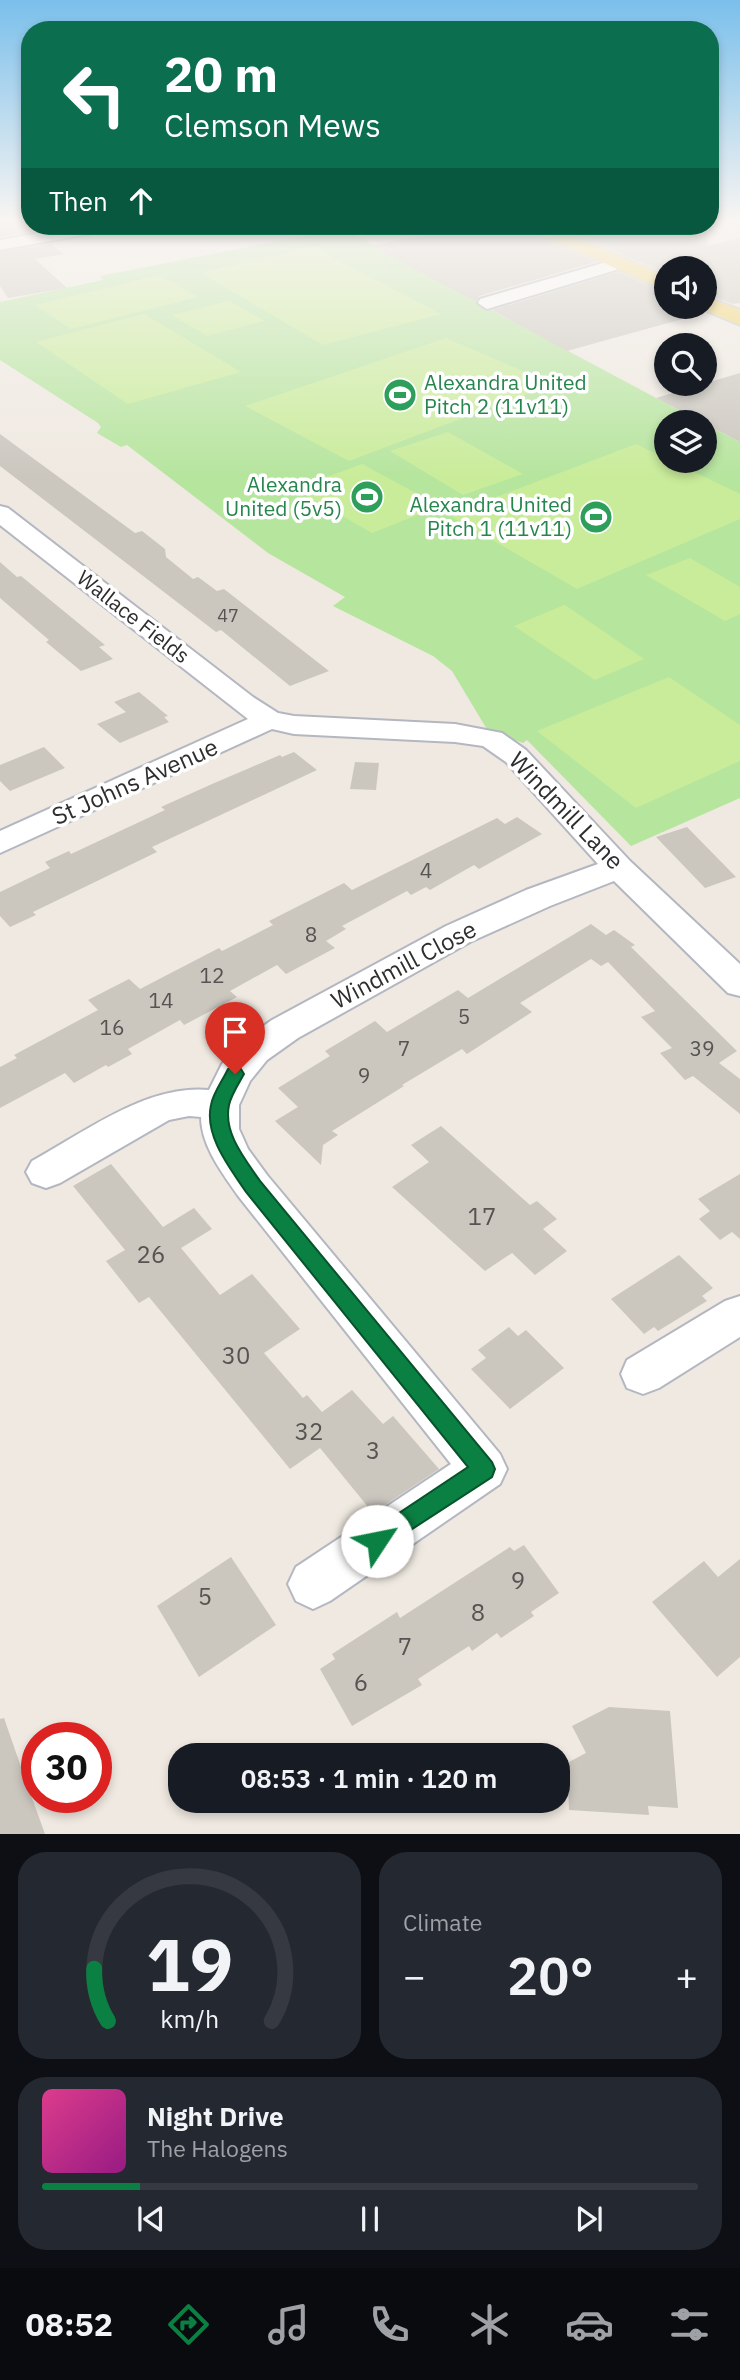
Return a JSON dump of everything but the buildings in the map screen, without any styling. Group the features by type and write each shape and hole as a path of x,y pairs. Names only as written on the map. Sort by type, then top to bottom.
{"main road":[{"path":"717,307 740,318"}],"street":[{"name":"Wallace Fields","path":"0,513 243,703 268,719"},
{"name":"St Johns Avenue","path":"0,843 248,731 268,719"},
{"name":"Windmill Lane","path":"268,719 294,725 454,733 492,739 516,756 619,868 740,984"},
{"name":"Windmill Close","path":"220,1105 235,1074 254,1051 285,1029 458,934 538,898 619,868"},
{"path":"46,1172 160,1108 189,1102 220,1105 220,1129 246,1177 484,1469 313,1584"},
{"path":"643,1374 740,1314"}],"green space":[{"path":"0,306 483,306 679,410 654,410 654,473 717,473 717,430 740,442 740,798 631,846 527,740 523,743 488,731 452,671 433,656 333,606 345,597 268,553 127,445 121,447 97,433 101,427 0,360"},
{"path":"36,306 164,306 71,329"},
{"path":"210,306 237,306 265,321 207,336 172,315"},
{"path":"256,306 425,306 441,314 323,345"},
{"path":"144,314 241,372 128,404 36,342"},
{"name":"Alexandra United Pitch 2 (11v11)","path":"446,338 553,384 349,461 245,406"},
{"path":"448,432 523,474 463,495 390,451"},
{"name":"Alexandra United Pitch 1 (11v11)","path":"636,444 654,453 654,473 696,473 740,494 740,519 577,589 449,515"},
{"name":"Alexandra United (5v5)","path":"362,464 440,506 372,533 295,489"},
{"path":"690,558 740,587 740,614 725,621 646,575"},
{"path":"565,605 644,659 595,680 514,626"},
{"path":"669,677 740,725 740,761 636,808 537,731"}],"place":[{"name":"Alexandra United Pitch 2 (11v11)","path":"400,395"},
{"name":"Alexandra United (5v5)","path":"367,497"},
{"name":"Alexandra United Pitch 1 (11v11)","path":"596,517"}],"route":[{"path":"235,1074 220,1105 220,1129 233,1157 253,1186 484,1469 377,1541"}]}
